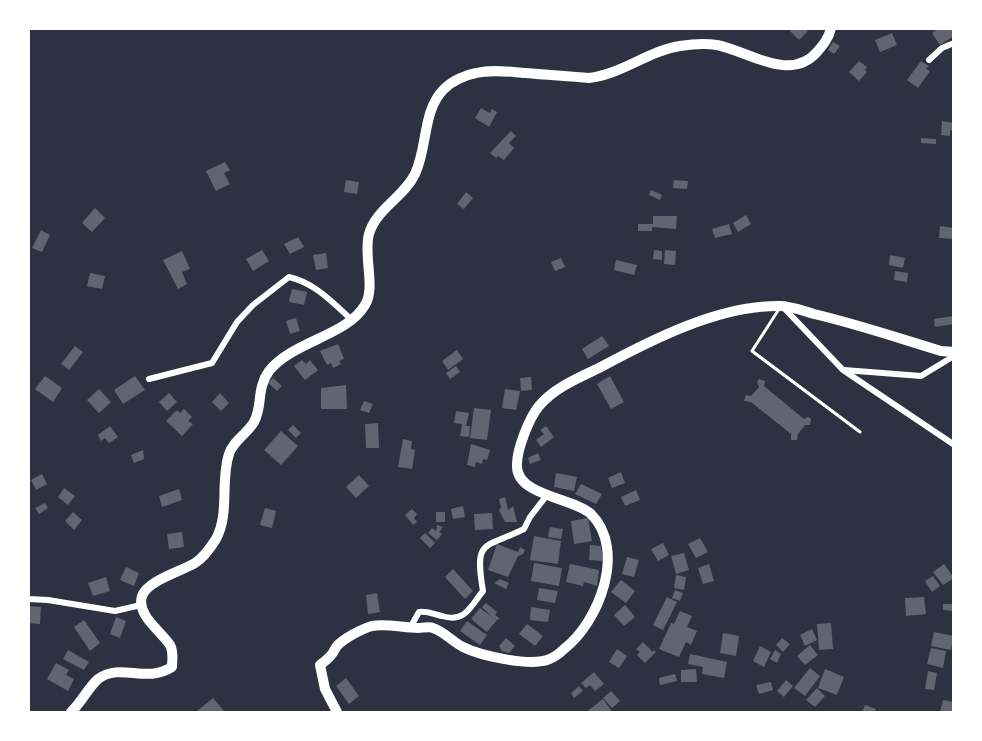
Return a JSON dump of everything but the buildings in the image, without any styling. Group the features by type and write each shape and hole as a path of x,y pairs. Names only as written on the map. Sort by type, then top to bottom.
{"main road":[{"path":"71,712 97,680 109,674 124,672 152,676 172,667 170,645 141,605 145,590 197,562 216,538 225,502 229,453 235,442 247,432 255,420 262,382 270,370 287,355 352,320 367,303 369,295 367,241 373,223 405,191 414,176 422,159 430,115 435,101 444,89 458,79 477,72 498,71 596,78 659,52 696,44 717,45 773,64 800,63 814,55 823,45 831,28"},
{"path":"337,712 325,689 320,665 332,655 336,646 373,626 432,627 464,648 513,660 547,660 574,641 584,629 606,582 608,551 603,534 591,514 580,507 547,495 523,480 519,476 517,467 519,452 534,414 545,400 562,387 659,336 724,315 782,305 852,323 954,354"}],"street":[{"path":"929,60 942,48 954,43"},
{"path":"149,379 213,363 237,322 253,305 289,277 304,280 319,290 352,320"},
{"path":"782,305 843,370 953,444"},
{"path":"843,370 921,376 954,354"},
{"path":"410,628 419,612 428,611 456,619 464,615 483,591 478,566 486,546 524,529 547,495"},
{"path":"28,599 115,611 141,605"}],"lane":[{"path":"782,305 752,351 860,432"}]}
